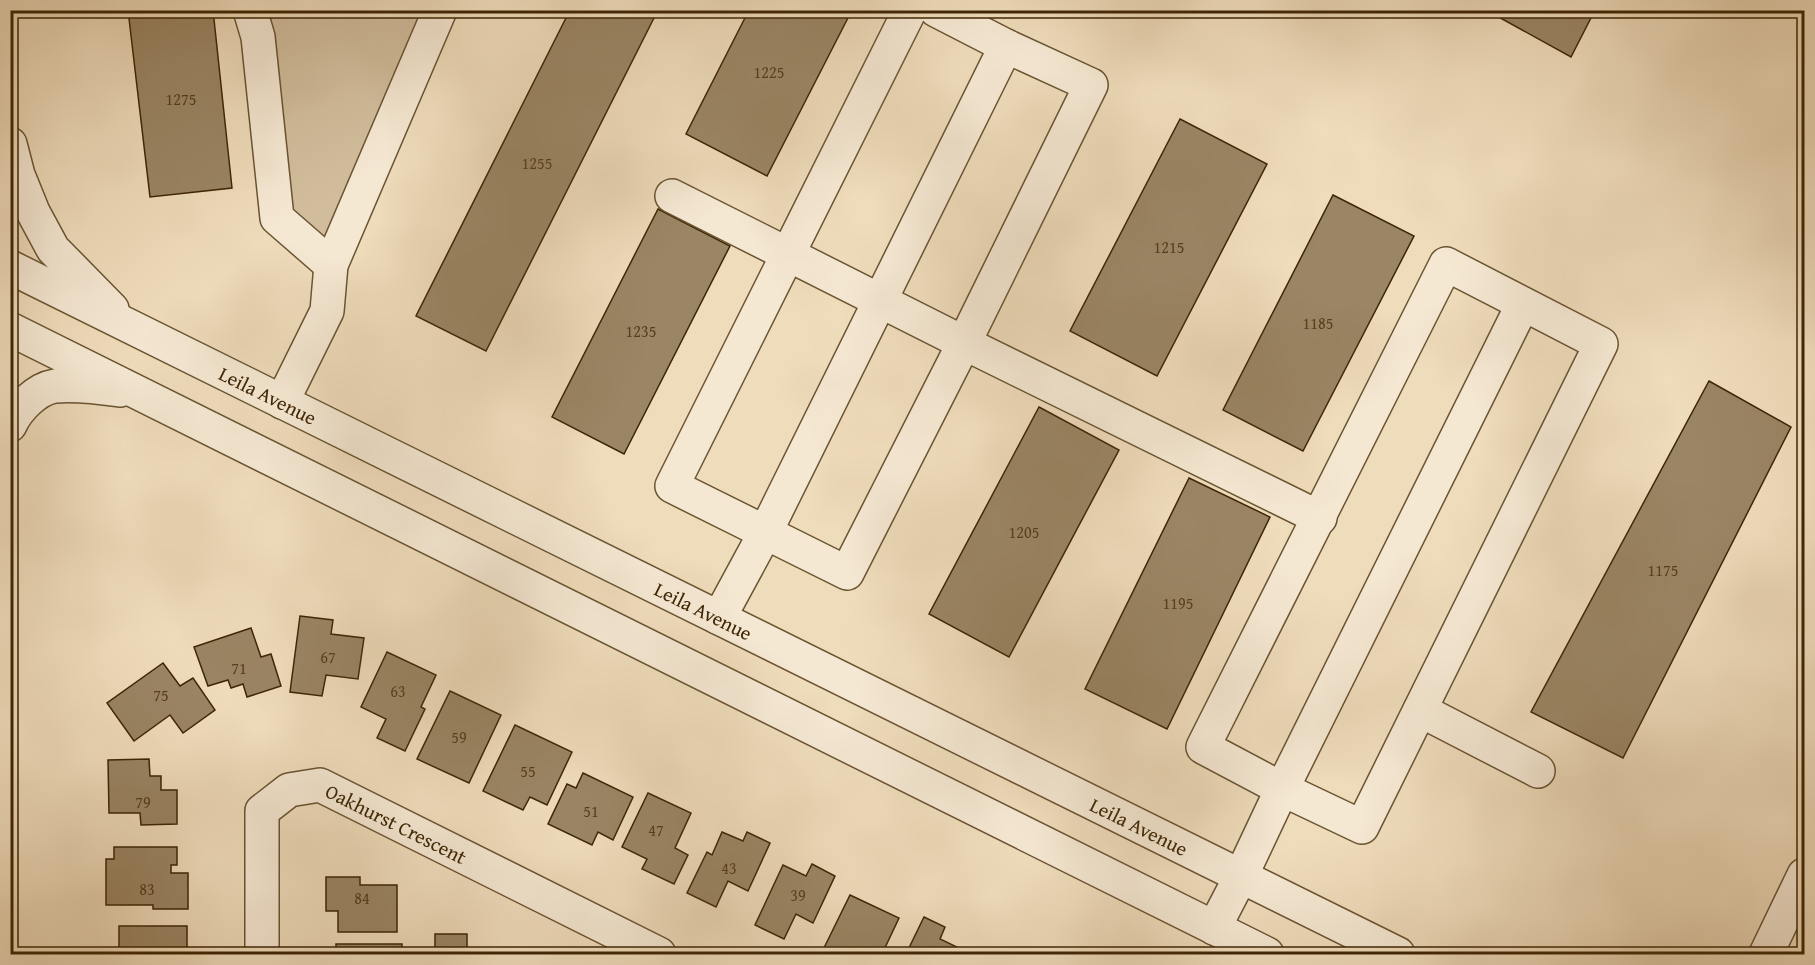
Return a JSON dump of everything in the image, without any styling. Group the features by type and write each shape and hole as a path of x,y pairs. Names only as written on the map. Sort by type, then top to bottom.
{"street":[{"path":"250,10 258,37 277,218 331,265"},
{"path":"282,402 327,311 331,265 440,10"},
{"path":"910,10 672,486 847,573 1091,85 1006,46 936,10"},
{"path":"719,618 765,533 1006,46"},
{"path":"10,144 33,212 53,249 125,324"},
{"path":"672,196 1320,518"},
{"path":"1446,264 1601,344 1362,827 1281,789 1203,747 1320,518 1446,264"},
{"name":"Leila Avenue","path":"10,267 1398,954"},
{"path":"1214,928 1523,304"},
{"path":"10,329 1267,954"},
{"path":"10,425 30,398 52,386 99,387 140,393"},
{"path":"1420,710 1538,771"},
{"name":"Oakhurst Crescent","path":"262,954 262,811 289,790 320,785 659,954"},
{"path":"1766,954 1804,875"}],"shaded area":[{"path":"259,11 426,11 325,251 286,213"}],"building":[{"path":"128,10 213,10 232,188 150,197"},
{"path":"570,10 658,10 486,351 416,316"},
{"path":"749,10 852,10 767,176 686,134"},
{"path":"1486,10 1595,10 1571,57"},
{"path":"1180,119 1267,164 1157,376 1070,331"},
{"path":"1333,195 1414,236 1303,451 1223,410"},
{"path":"658,209 730,246 624,454 552,417"},
{"path":"1709,381 1791,427 1623,758 1531,712"},
{"path":"1039,407 1119,450 1009,657 929,614"},
{"path":"1189,478 1270,517 1167,729 1085,689"},
{"path":"300,616 333,620 331,634 364,638 358,679 326,675 322,696 290,692"},
{"path":"251,628 261,657 271,654 281,686 247,697 243,684 231,688 228,680 208,686 194,647"},
{"path":"387,652 436,675 421,707 425,709 405,751 377,738 386,719 361,707"},
{"path":"163,663 180,686 193,678 215,710 183,733 170,715 134,741 107,703"},
{"path":"450,691 501,715 469,783 417,759"},
{"path":"515,725 572,752 547,805 530,797 523,810 483,791"},
{"path":"149,759 150,776 161,776 161,790 177,790 177,824 141,825 140,813 109,813 108,760"},
{"path":"583,773 633,797 613,840 598,832 592,845 548,824 567,784 576,788"},
{"path":"648,793 691,813 675,848 688,855 674,884 642,869 647,859 622,847"},
{"path":"722,832 743,841 747,832 770,843 748,891 728,881 716,907 687,893 707,852 712,855"},
{"path":"114,847 177,847 177,865 171,865 171,873 188,873 188,909 153,909 153,905 106,905 106,859 114,859"},
{"path":"812,864 835,876 813,923 796,914 784,939 755,925 783,865 806,876"},
{"path":"326,877 360,877 360,885 397,885 397,932 338,932 338,911 326,911"},
{"path":"850,895 899,918 882,954 821,954"},
{"path":"924,917 945,927 940,939 959,948 956,954 906,954"},
{"path":"119,926 187,926 187,954 119,954"},
{"path":"435,934 467,934 467,954 435,954"},
{"path":"336,944 402,944 402,954 336,954"}]}
